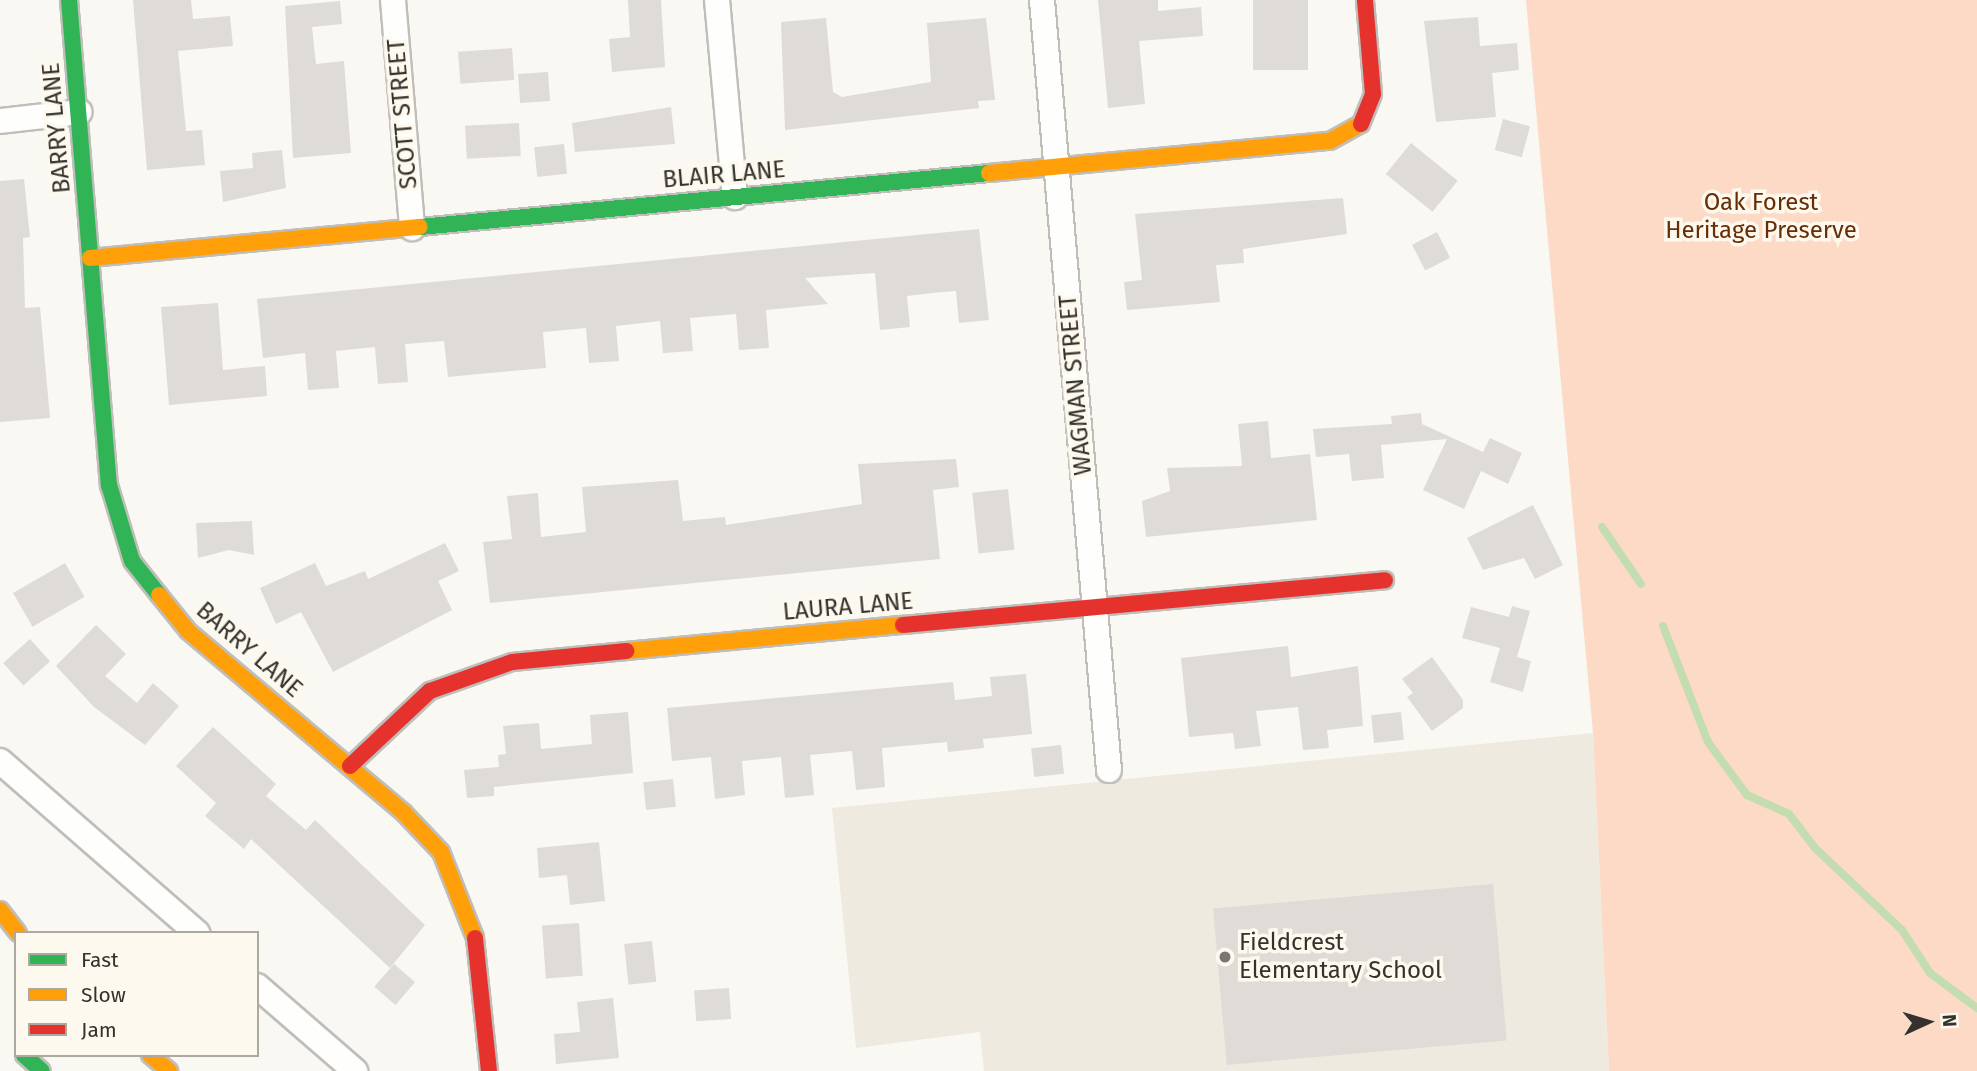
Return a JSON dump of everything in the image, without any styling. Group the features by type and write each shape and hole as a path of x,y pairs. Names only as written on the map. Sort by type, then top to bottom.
{"main road":[{"name":"BARRY LANE","path":"69,0 108,485 132,561 188,631 350,766 440,852 458,885 477,944 489,1071"},
{"name":"BLAIR LANE","path":"90,258 1331,141 1360,128 1373,94 1365,0"},
{"name":"LAURA LANE","path":"350,766 410,704 491,666 1385,580"},
{"path":"0,910 16,931"},
{"path":"0,927 14,939"},
{"path":"26,1057 42,1071"},
{"path":"152,1057 169,1071"}],"street":[{"name":"SCOTT STREET","path":"393,0 412,228"},
{"path":"717,0 734,197"},
{"name":"WAGMAN STREET","path":"1042,0 1097,607 1109,770"},
{"path":"0,121 79,112"},
{"path":"0,761 195,931"},
{"path":"259,988 355,1071"}],"shaded area":[{"name":"Fieldcrest Elementary School","path":"1593,733 1609,1071 984,1071 980,1032 856,1048 832,808"}],"green space":[{"name":"Oak Forest Heritage Preserve","path":"1526,0 1977,0 1977,1071 1609,1071 1593,733"}],"building":[{"path":"133,0 191,0 193,19 230,16 233,46 178,51 186,131 202,130 205,165 147,170"},
{"path":"628,0 661,0 665,67 612,72 609,39 630,37"},
{"path":"1098,0 1158,0 1158,11 1201,7 1203,36 1139,41 1145,104 1108,108"},
{"path":"1253,0 1308,0 1308,70 1253,70"},
{"path":"340,1 342,24 312,27 316,64 344,61 351,153 293,158 285,6"},
{"path":"1478,17 1480,46 1517,43 1519,70 1492,73 1496,117 1436,122 1424,21"},
{"path":"826,18 833,92 842,97 931,82 927,23 986,18 995,100 978,101 979,108 785,130 781,22"},
{"path":"512,48 514,80 460,84 458,52"},
{"path":"548,72 550,101 520,103 518,74"},
{"path":"671,107 675,144 575,152 572,123"},
{"path":"1503,119 1530,126 1522,157 1495,150"},
{"path":"519,123 521,156 467,159 465,126"},
{"path":"1411,143 1458,181 1432,212 1386,174"},
{"path":"564,144 567,174 537,177 534,147"},
{"path":"282,150 286,188 223,202 220,171 253,168 252,153"},
{"path":"24,179 30,237 23,238 25,308 40,307 50,418 0,422 0,181"},
{"path":"1343,198 1347,234 1243,249 1244,263 1216,265 1220,302 1127,310 1124,282 1142,280 1135,214"},
{"path":"979,229 989,320 959,323 956,291 932,293 907,296 910,327 880,330 875,273 805,278 828,304 766,310 769,348 739,350 736,314 690,318 693,351 663,353 660,321 616,326 619,361 589,363 586,328 543,332 546,368 448,377 444,341 405,344 408,382 378,384 375,347 336,351 339,388 308,390 305,353 263,358 257,299"},
{"path":"1437,232 1450,258 1425,271 1412,245"},
{"path":"218,303 223,370 265,366 267,396 169,405 161,307"},
{"path":"1421,413 1422,424 1483,452 1490,438 1522,453 1508,484 1481,471 1464,509 1423,490 1447,439 1381,445 1384,478 1352,481 1349,454 1316,457 1313,429 1392,424 1391,416"},
{"path":"1268,421 1271,458 1310,454 1317,520 1146,537 1142,501 1170,491 1167,468 1242,466 1238,424"},
{"path":"956,459 959,487 933,490 940,559 490,603 483,542 512,539 507,496 538,493 541,537 586,532 582,487 678,480 683,521 725,517 726,525 862,504 858,464"},
{"path":"1008,489 1014,550 979,553 972,493"},
{"path":"1533,505 1563,565 1535,579 1524,558 1483,570 1467,538"},
{"path":"252,521 254,555 229,550 198,558 196,523"},
{"path":"445,543 459,571 438,581 452,610 333,672 301,612 276,624 260,588 315,563 326,586 365,571 368,579"},
{"path":"65,563 84,597 33,627 13,593"},
{"path":"1512,606 1530,611 1517,657 1531,661 1523,692 1490,682 1500,648 1462,638 1471,607 1509,617"},
{"path":"96,625 126,654 105,676 137,703 153,683 179,706 145,745 94,707 56,666"},
{"path":"30,639 50,661 23,685 3,663"},
{"path":"1288,646 1291,677 1358,666 1363,726 1327,730 1329,748 1303,750 1298,707 1256,711 1261,746 1235,749 1233,733 1189,737 1181,658"},
{"path":"1432,657 1463,700 1463,708 1432,731 1407,697 1413,693 1402,679"},
{"path":"1026,674 1032,734 983,739 984,748 948,752 947,742 882,748 885,787 856,790 852,751 810,755 814,795 785,798 781,757 742,761 745,795 715,799 711,757 672,761 667,708 953,682 955,700 992,696 990,677"},
{"path":"628,712 633,773 494,787 494,796 467,798 464,770 499,767 498,755 506,754 503,726 539,723 541,749 592,744 590,715"},
{"path":"1401,712 1404,740 1374,743 1371,715"},
{"path":"213,727 276,784 266,796 306,830 315,820 425,925 390,968 251,839 244,849 205,816 216,803 176,766"},
{"path":"1061,745 1064,774 1034,777 1031,748"},
{"path":"673,779 676,807 646,810 643,782"},
{"path":"599,842 605,901 570,905 567,875 539,878 537,848"},
{"name":"Fieldcrest Elementary School","path":"1493,884 1507,1040 1227,1065 1213,908"},
{"path":"579,923 583,976 546,978 542,926"},
{"path":"652,941 656,982 628,985 624,944"},
{"path":"394,964 415,982 395,1005 374,987"},
{"path":"729,988 731,1019 696,1021 694,990"},
{"path":"613,998 619,1058 556,1064 554,1034 580,1032 577,1002"}],"waterway":[{"path":"1602,527 1641,584"},
{"path":"1663,626 1708,742 1747,795 1789,814 1815,848 1902,930 1930,973 1977,1008"}],"traffic: fast":[{"path":"69,0 109,485 132,561 159,595"},
{"path":"420,227 989,173"},
{"path":"26,1057 42,1071"}],"traffic: slow":[{"path":"989,173 1330,141 1361,124"},
{"path":"90,258 420,227"},
{"path":"159,595 188,631 404,813 441,852 475,938"},
{"path":"626,651 903,625"},
{"path":"0,910 16,931"},
{"path":"152,1057 169,1071"}],"traffic: jam":[{"path":"1361,124 1373,94 1365,0"},
{"path":"903,625 1385,580"},
{"path":"350,766 430,691 512,662 626,651"},
{"path":"475,938 489,1071"}],"place":[{"name":"Fieldcrest Elementary School","path":"1225,957"}]}
